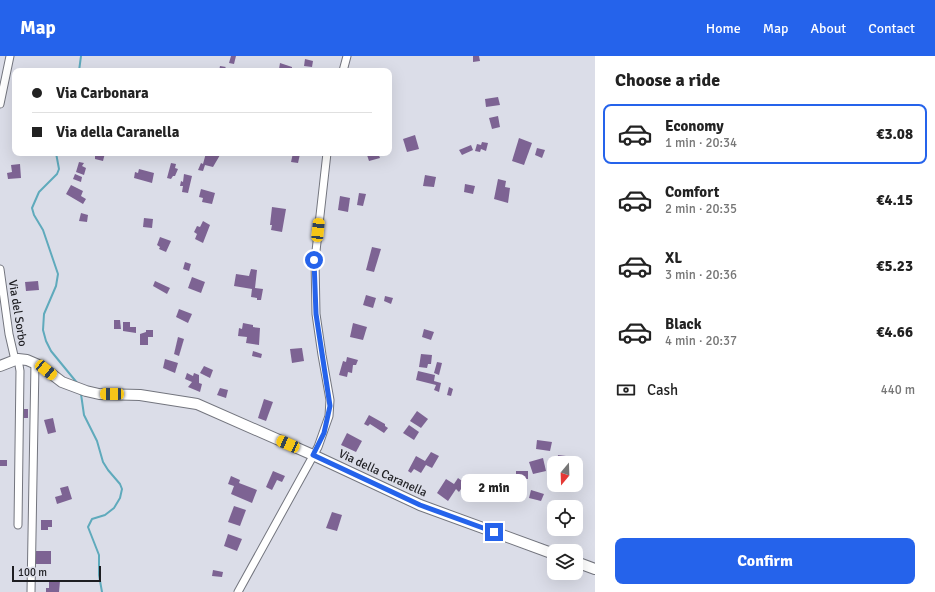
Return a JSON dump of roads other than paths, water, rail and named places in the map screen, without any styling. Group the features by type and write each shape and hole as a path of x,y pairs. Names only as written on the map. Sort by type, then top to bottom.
{"main road":[{"name":"Via della Caranella","path":"16,360 35,363 70,385 96,393 140,395 197,404 313,455 420,505 547,551"},
{"path":"0,366 16,360"},
{"path":"583,565 595,569"}],"street":[{"path":"0,104 10,56"},
{"path":"344,68 347,56"},
{"path":"238,592 324,433 330,406 316,314 314,260 327,156"},
{"name":"Via del Sorbo","path":"0,268 9,334 20,371 18,525"},
{"path":"31,592 35,363"}],"waterway":[{"path":"79,68 81,56"},
{"path":"57,156 59,169 57,174 39,192 32,208 34,215 43,230 58,274 56,286 44,314 43,330 51,351 78,384"},
{"path":"81,394 84,415 97,441 103,462 120,484 122,489 120,498 114,508 105,515 92,519 88,527 99,555 99,575 102,592"}]}
